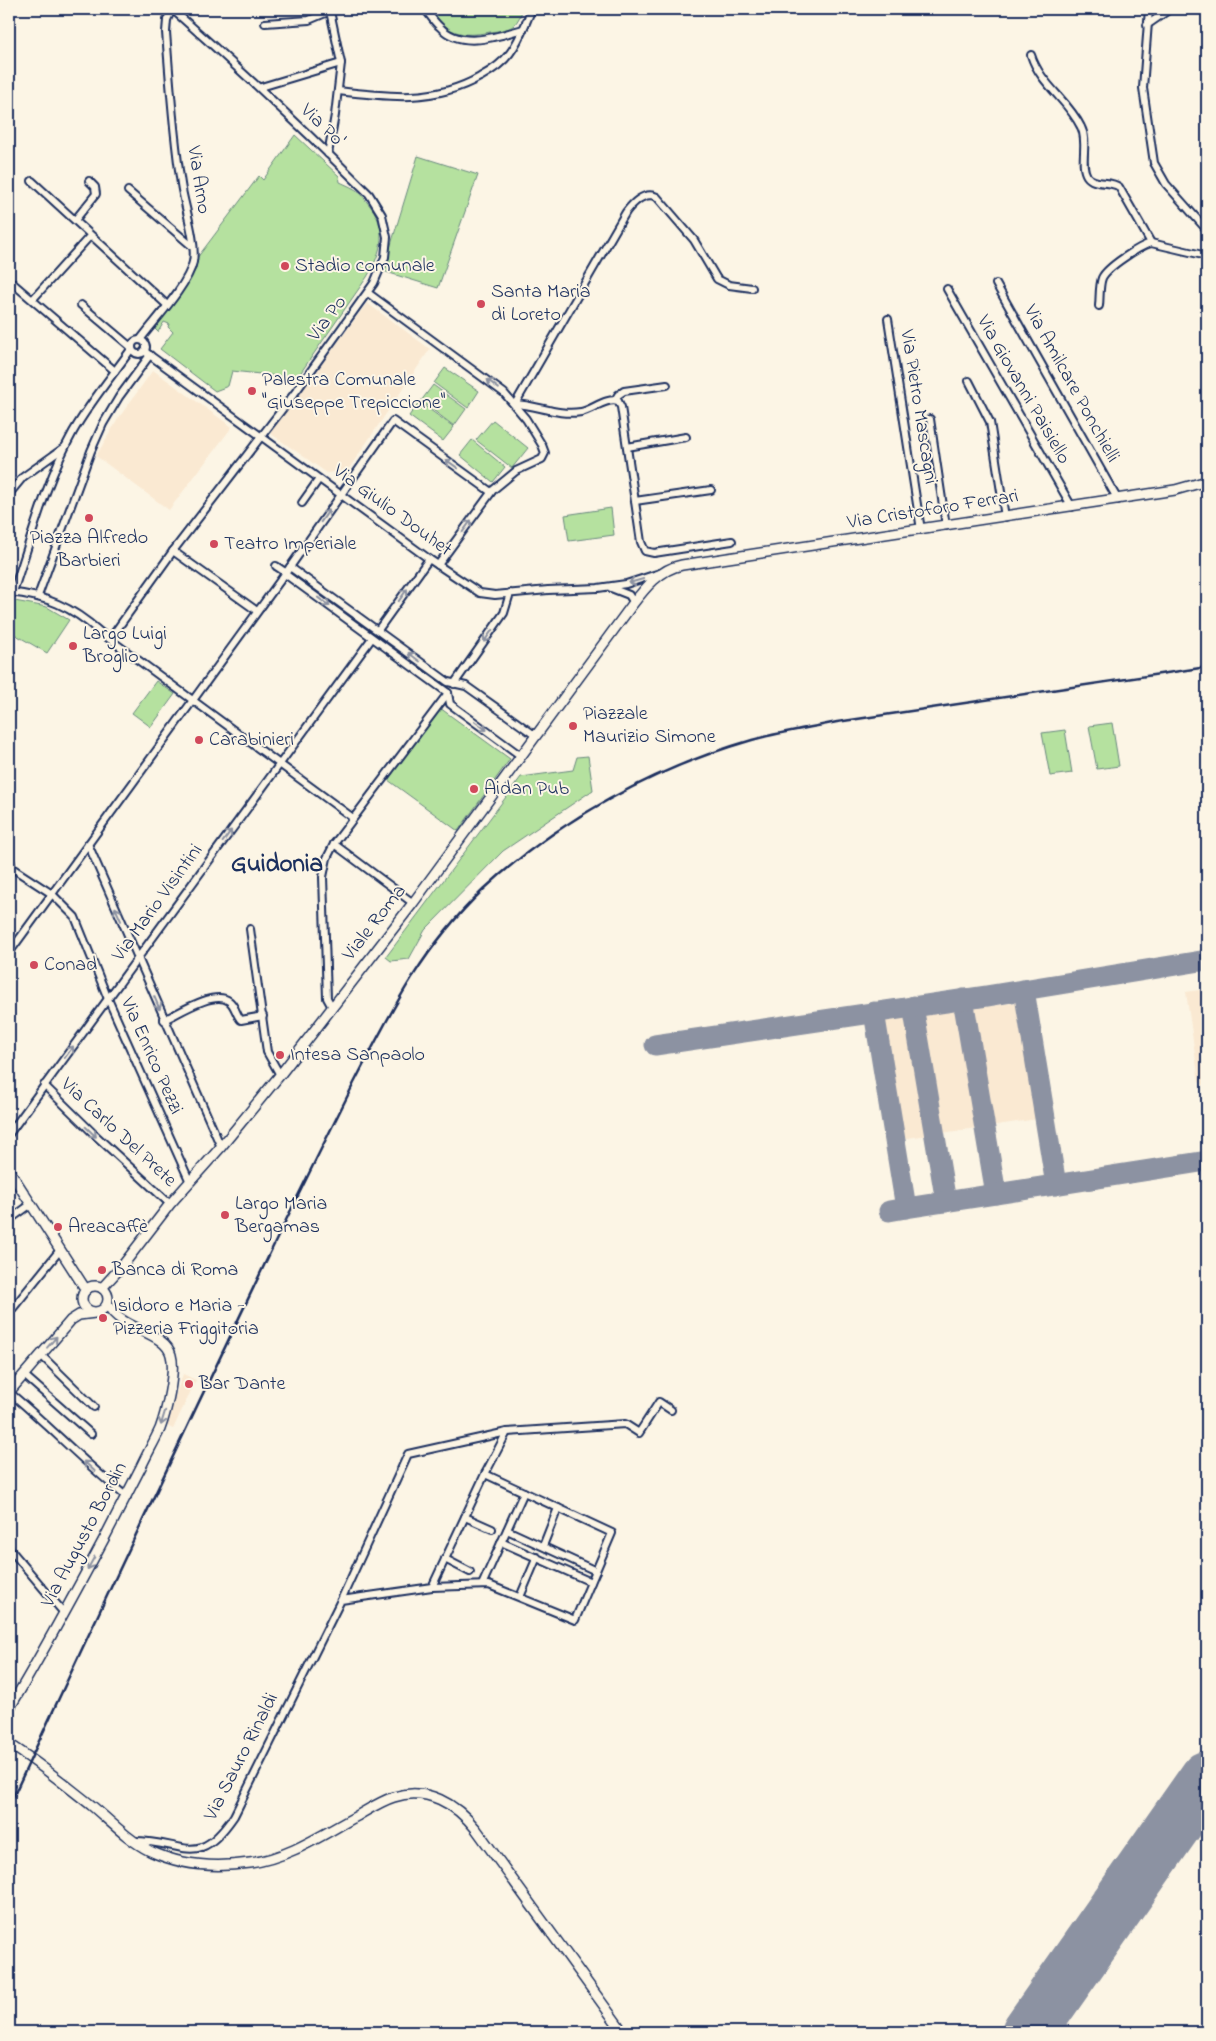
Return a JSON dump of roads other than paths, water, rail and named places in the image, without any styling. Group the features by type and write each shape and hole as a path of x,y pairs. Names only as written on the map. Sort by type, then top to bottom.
{"main road":[{"name":"Via Cristoforo Ferrari","path":"664,572 682,565 1118,500 1186,488 1207,482"},
{"name":"Viale Roma","path":"102,1288 123,1266 170,1204 221,1147 280,1075 413,903 634,603 648,585 664,572"},
{"path":"9,1170 86,1290"},
{"path":"94,1286 102,1288 108,1293 108,1305 115,1316 88,1310 82,1303 82,1296 86,1290 94,1286"},
{"path":"9,1392 71,1320 79,1315 97,1313 108,1305"},
{"name":"Via Augusto Bordin","path":"9,1709 64,1613 126,1497 161,1424 166,1408 172,1370 172,1356 164,1344 115,1316"},
{"path":"9,1744 30,1758 133,1841 155,1853 187,1863 216,1866 252,1863 287,1853 392,1798 407,1794 420,1794 440,1799 455,1807 472,1824 623,2032"}],"street":[{"name":"Via Po'","path":"172,9 260,87 369,194 378,206 384,220 387,237 385,257 378,276 368,293"},
{"name":"Via Arno","path":"132,348 135,341 140,340 167,305 190,272 193,262 194,248 181,188 174,133 166,32 167,20 172,9"},
{"path":"425,9 442,29 450,34 466,39 483,39 523,29"},
{"path":"338,91 402,97 425,96 452,90 475,80 502,61 514,47 532,9"},
{"path":"1149,9 1143,95 1154,162 1166,184 1207,230"},
{"path":"1147,25 1170,9"},
{"path":"265,23 303,21 332,10 340,63 338,91 328,154"},
{"path":"1031,55 1038,72 1067,105 1082,129 1085,137 1085,167 1087,176 1093,181 1113,184 1119,187 1151,243"},
{"path":"260,87 340,63"},
{"path":"32,181 167,305"},
{"path":"75,220 96,194 95,187 89,181"},
{"path":"128,191 194,248"},
{"path":"515,404 627,210 647,196 657,197 689,233 719,281 729,286 752,288"},
{"path":"33,299 90,236"},
{"path":"1099,306 1101,282 1104,275 1137,249 1151,243 1207,256"},
{"path":"9,280 115,371"},
{"name":"Via Amilcare Ponchielli","path":"996,284 1118,500"},
{"name":"Via Giovanni Paisiello","path":"947,290 1072,507"},
{"path":"368,293 490,382 515,404 542,445 545,453 542,459 516,471 491,492 438,565"},
{"name":"Via Po","path":"110,639 173,552 368,293"},
{"path":"81,305 137,353 147,353"},
{"name":"Via Pietro Mascagni","path":"888,319 921,530"},
{"path":"38,596 91,451 103,424 147,353 145,344 140,340"},
{"path":"132,348 86,410 65,447 11,592 38,596 72,610 353,818"},
{"name":"Via Giulio Douhet","path":"147,353 429,559 480,592 490,595 608,587 626,584 664,572"},
{"path":"970,381 990,422 1005,517"},
{"path":"515,404 568,414 582,412 615,400 618,394 624,391 667,385"},
{"path":"615,400 621,407 642,546 648,553 656,553 732,541"},
{"path":"930,419 946,526"},
{"path":"9,953 287,571 393,421 491,492"},
{"path":"627,447 686,437"},
{"path":"9,494 24,477 65,447"},
{"path":"302,503 319,479"},
{"path":"635,501 712,490"},
{"path":"173,552 257,611"},
{"path":"378,630 429,559"},
{"path":"276,566 287,571 378,630 448,682 466,686 536,736"},
{"path":"287,571 372,638 448,693 450,704 521,756"},
{"path":"608,587 625,592 632,598 634,603"},
{"path":"454,684 504,613 510,593"},
{"name":"Via Mario Visintini","path":"9,1134 372,638"},
{"path":"332,1007 327,998 323,887 326,862 334,844 448,693"},
{"path":"88,844 221,1147"},
{"path":"334,844 413,903"},
{"name":"Via Enrico Pezzi","path":"9,855 12,868 52,894 75,917 108,999 190,1182"},
{"path":"250,929 267,1052 280,1075"},
{"path":"164,1020 206,999 222,997 231,1002 237,1016 241,1020 263,1016"},
{"name":"Via Carlo Del Prete","path":"44,1085 170,1204"},
{"path":"9,1220 30,1205"},
{"path":"9,1313 60,1250"},
{"path":"41,1355 94,1407"},
{"path":"24,1375 91,1434"},
{"path":"9,1392 99,1475 126,1497"},
{"path":"432,1587 485,1474 507,1432 626,1424 639,1433 658,1402 671,1410"},
{"name":"Via Sauro Rinaldi","path":"133,1841 194,1849 206,1846 219,1837 234,1816 341,1600 408,1454 507,1432"},
{"path":"341,1600 432,1587 490,1584 575,1620 612,1533 485,1474"},
{"path":"482,1585 524,1492"},
{"path":"543,1546 558,1508"},
{"path":"465,1517 492,1529"},
{"path":"507,1530 596,1571"},
{"path":"501,1542 591,1582"},
{"path":"9,1548 64,1613"},
{"path":"520,1597 537,1557"},
{"path":"445,1559 470,1572"}],"railway":[{"path":"9,1806 270,1253 367,1058 395,1006 425,957 462,911 484,889 543,841 609,799 680,765 752,740 837,722 1207,667"}],"place":[{"name":"Stadio comunale","path":"285,266"},
{"name":"Santa Maria di Loreto","path":"481,304"},
{"name":"Palestra Comunale \"Giuseppe Trepiccione\"","path":"252,391"},
{"name":"Piazza Alfredo Barbieri","path":"89,518"},
{"name":"Teatro Imperiale","path":"214,544"},
{"name":"Largo Luigi Broglio","path":"73,646"},
{"name":"Piazzale Maurizio Simone","path":"573,726"},
{"name":"Carabinieri","path":"199,740"},
{"name":"Aidan Pub","path":"474,789"},
{"name":"Conad","path":"34,965"},
{"name":"Intesa Sanpaolo","path":"280,1055"},
{"name":"Largo Maria Bergamas","path":"225,1215"},
{"name":"Areacaffè","path":"58,1227"},
{"name":"Banca di Roma","path":"102,1270"},
{"name":"Isidoro e Maria - Pizzeria Friggitoria","path":"103,1318"},
{"name":"Bar Dante","path":"189,1384"}],"district":[{"name":"Guidonia","path":"277,865"}]}
